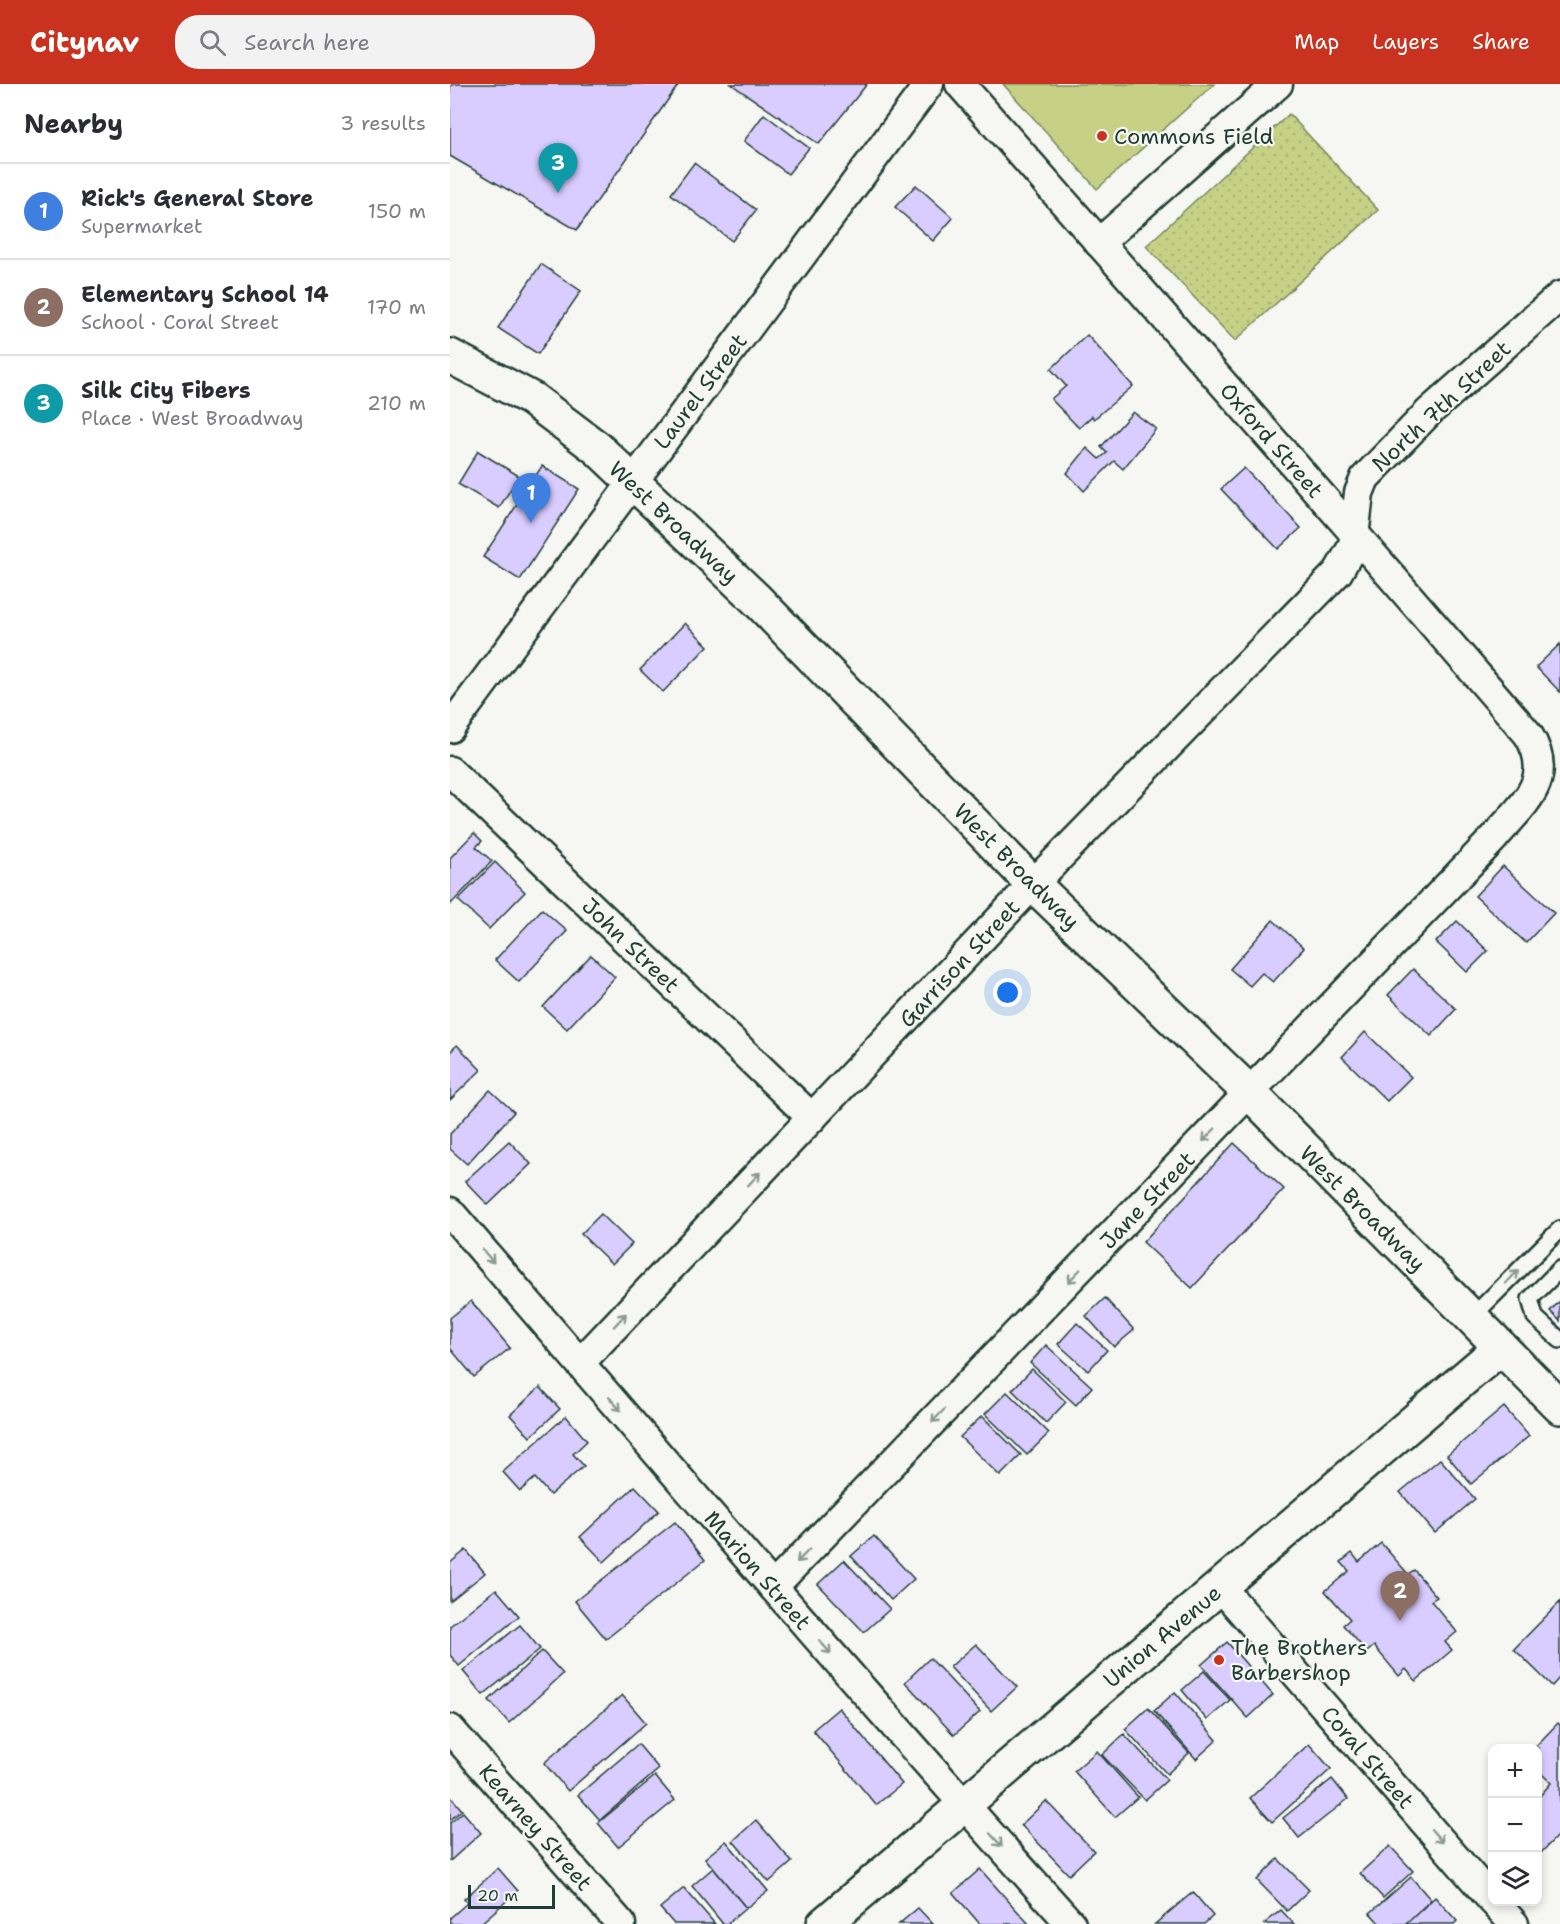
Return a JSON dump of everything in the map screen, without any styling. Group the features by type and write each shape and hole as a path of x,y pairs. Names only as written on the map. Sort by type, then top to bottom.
{"main road":[{"name":"West Broadway","path":"450,356 532,399 597,447 756,599 1033,884 1250,1093 1560,1407"},
{"name":"Union Avenue","path":"824,1924 1500,1347"}],"street":[{"name":"Laurel Street","path":"450,728 929,84"},
{"name":"Oxford Street","path":"960,84 1520,725 1534,745 1540,760 1540,772 1533,791 1518,809"},
{"path":"1099,243 1278,84"},
{"name":"North 7th Street","path":"1354,533 1359,493 1365,478 1429,412 1560,296"},
{"name":"Garrison Street","path":"580,1363 1033,884 1338,572 1353,546 1354,533"},
{"name":"John Street","path":"450,771 812,1118"},
{"name":"Jane Street","path":"773,1587 1250,1093 1493,839 1518,809"},
{"name":"Marion Street","path":"450,1212 773,1587 1071,1924"},
{"name":"Coral Street","path":"1220,1586 1488,1895"},
{"name":"Kearney Street","path":"450,1729 621,1924"},
{"name":"Coral Street","path":"1498,1906 1514,1924"}],"lane":[{"path":"1471,1318 1560,1229"},
{"path":"1560,1269 1530,1299 1535,1317 1560,1341"}],"green space":[{"name":"Commons Field","path":"1003,84 1214,84 1097,189"},
{"path":"1289,114 1378,210 1235,341 1146,246"}],"building":[{"path":"453,84 679,84 577,230 450,156 450,87"},
{"path":"731,84 867,84 819,144"},
{"path":"764,114 809,148 788,174 744,141"},
{"path":"694,163 756,210 732,241 671,194"},
{"path":"916,185 953,218 933,241 895,207"},
{"path":"541,264 581,291 538,354 498,328"},
{"path":"1087,335 1133,386 1094,419 1092,416 1079,428 1051,399 1066,386 1051,369"},
{"path":"1133,412 1156,429 1123,469 1114,461 1084,491 1067,473 1087,448 1099,459 1107,453 1101,447"},
{"path":"478,451 519,476 499,508 458,484"},
{"path":"542,466 579,489 520,580 483,557"},
{"path":"1244,468 1301,528 1278,549 1221,489"},
{"path":"685,623 708,646 663,692 640,670"},
{"path":"1560,644 1560,692 1536,667"},
{"path":"474,833 482,841 476,847 492,861 450,905 450,858"},
{"path":"495,862 525,892 489,929 458,900"},
{"path":"1503,866 1554,913 1526,943 1475,896"},
{"path":"542,909 567,931 519,982 495,960"},
{"path":"1273,920 1304,948 1273,982 1262,973 1250,986 1230,969"},
{"path":"1457,921 1488,951 1467,972 1436,942"},
{"path":"591,955 615,977 567,1029 543,1007"},
{"path":"1413,969 1456,1009 1431,1036 1388,995"},
{"path":"1365,1032 1411,1077 1387,1101 1342,1057"},
{"path":"457,1045 481,1070 450,1100 450,1052"},
{"path":"490,1090 514,1112 467,1164 450,1149 450,1134"},
{"path":"509,1141 531,1164 488,1205 465,1181"},
{"path":"1234,1143 1284,1189 1192,1288 1143,1242"},
{"path":"601,1214 632,1244 612,1264 581,1234"},
{"path":"1105,1298 1134,1330 1114,1347 1086,1316"},
{"path":"471,1301 510,1348 474,1377 450,1348 450,1318"},
{"path":"1560,1301 1560,1321 1550,1311"},
{"path":"1077,1323 1107,1350 1088,1371 1058,1344"},
{"path":"1046,1345 1092,1387 1076,1405 1030,1363"},
{"path":"1032,1369 1066,1402 1046,1423 1012,1390"},
{"path":"540,1387 560,1409 530,1437 510,1415"},
{"path":"1007,1392 1049,1433 1027,1455 985,1414"},
{"path":"1504,1407 1529,1436 1471,1484 1447,1455"},
{"path":"566,1416 587,1441 573,1454 584,1466 550,1495 535,1478 520,1491 503,1472"},
{"path":"982,1416 1021,1455 1000,1476 960,1437"},
{"path":"1440,1459 1475,1499 1435,1533 1400,1492"},
{"path":"635,1486 659,1511 604,1562 580,1537"},
{"path":"675,1522 705,1560 606,1639 575,1601"},
{"path":"874,1536 914,1579 891,1600 851,1556"},
{"path":"1381,1543 1408,1574 1414,1570 1437,1597 1431,1601 1457,1632 1445,1642 1452,1650 1416,1681 1406,1669 1399,1676 1374,1646 1367,1652 1343,1625 1350,1619 1325,1591 1349,1571 1341,1562 1352,1553 1359,1562"},
{"path":"466,1550 485,1573 450,1601 450,1563"},
{"path":"844,1560 890,1609 864,1632 818,1584"},
{"path":"496,1589 519,1616 459,1666 450,1655 450,1626"},
{"path":"1560,1602 1560,1677 1552,1686 1514,1649"},
{"path":"520,1625 540,1649 483,1695 463,1671"},
{"path":"1227,1642 1273,1695 1248,1718 1201,1665"},
{"path":"976,1644 1017,1687 991,1711 950,1667"},
{"path":"542,1651 563,1674 509,1723 489,1700"},
{"path":"930,1658 980,1712 954,1735 905,1682"},
{"path":"1204,1671 1230,1700 1207,1720 1182,1690"},
{"path":"1175,1692 1217,1740 1196,1759 1154,1711"},
{"path":"622,1695 646,1723 568,1791 544,1763"},
{"path":"839,1708 902,1784 876,1805 813,1730"},
{"path":"1148,1708 1189,1753 1167,1774 1125,1729"},
{"path":"1558,1723 1560,1725 1560,1833 1542,1852 1542,1793 1551,1783 1542,1774 1542,1744 1538,1744"},
{"path":"1124,1734 1167,1780 1145,1800 1102,1755"},
{"path":"638,1744 659,1769 600,1820 578,1795"},
{"path":"1309,1744 1331,1769 1272,1822 1250,1798"},
{"path":"1097,1751 1138,1797 1115,1817 1074,1771"},
{"path":"655,1776 675,1800 618,1847 598,1823"},
{"path":"1332,1779 1348,1799 1299,1838 1283,1818"},
{"path":"450,1796 462,1810 450,1820"},
{"path":"1046,1801 1094,1851 1069,1875 1021,1825"},
{"path":"463,1812 481,1833 450,1861 450,1823"},
{"path":"756,1820 792,1862 769,1882 733,1841"},
{"path":"726,1841 768,1891 746,1908 705,1858"},
{"path":"1390,1846 1413,1871 1383,1898 1360,1873"},
{"path":"1278,1859 1309,1890 1287,1911 1257,1880"},
{"path":"498,1868 518,1891 480,1924 451,1924 450,1918 467,1903 464,1899"},
{"path":"713,1868 746,1908 727,1924 723,1924 692,1886"},
{"path":"980,1869 1029,1924 980,1924 953,1893"},
{"path":"1411,1877 1431,1900 1405,1924 1380,1924 1370,1913"},
{"path":"684,1888 715,1924 674,1924 660,1908"},
{"path":"1193,1892 1213,1916 1204,1924 1155,1924"},
{"path":"1435,1897 1457,1921 1454,1924 1406,1924"},
{"path":"918,1908 933,1924 899,1924"},
{"path":"1281,1910 1294,1924 1264,1924"}],"place":[{"name":"Commons Field","path":"1102,136"},
{"name":"Silk City Fibers","path":"558,193"},
{"name":"Rick's General Store","path":"531,523"},
{"name":"Elementary School 14","path":"1400,1621"},
{"name":"The Brothers Barbershop","path":"1219,1660"}]}
